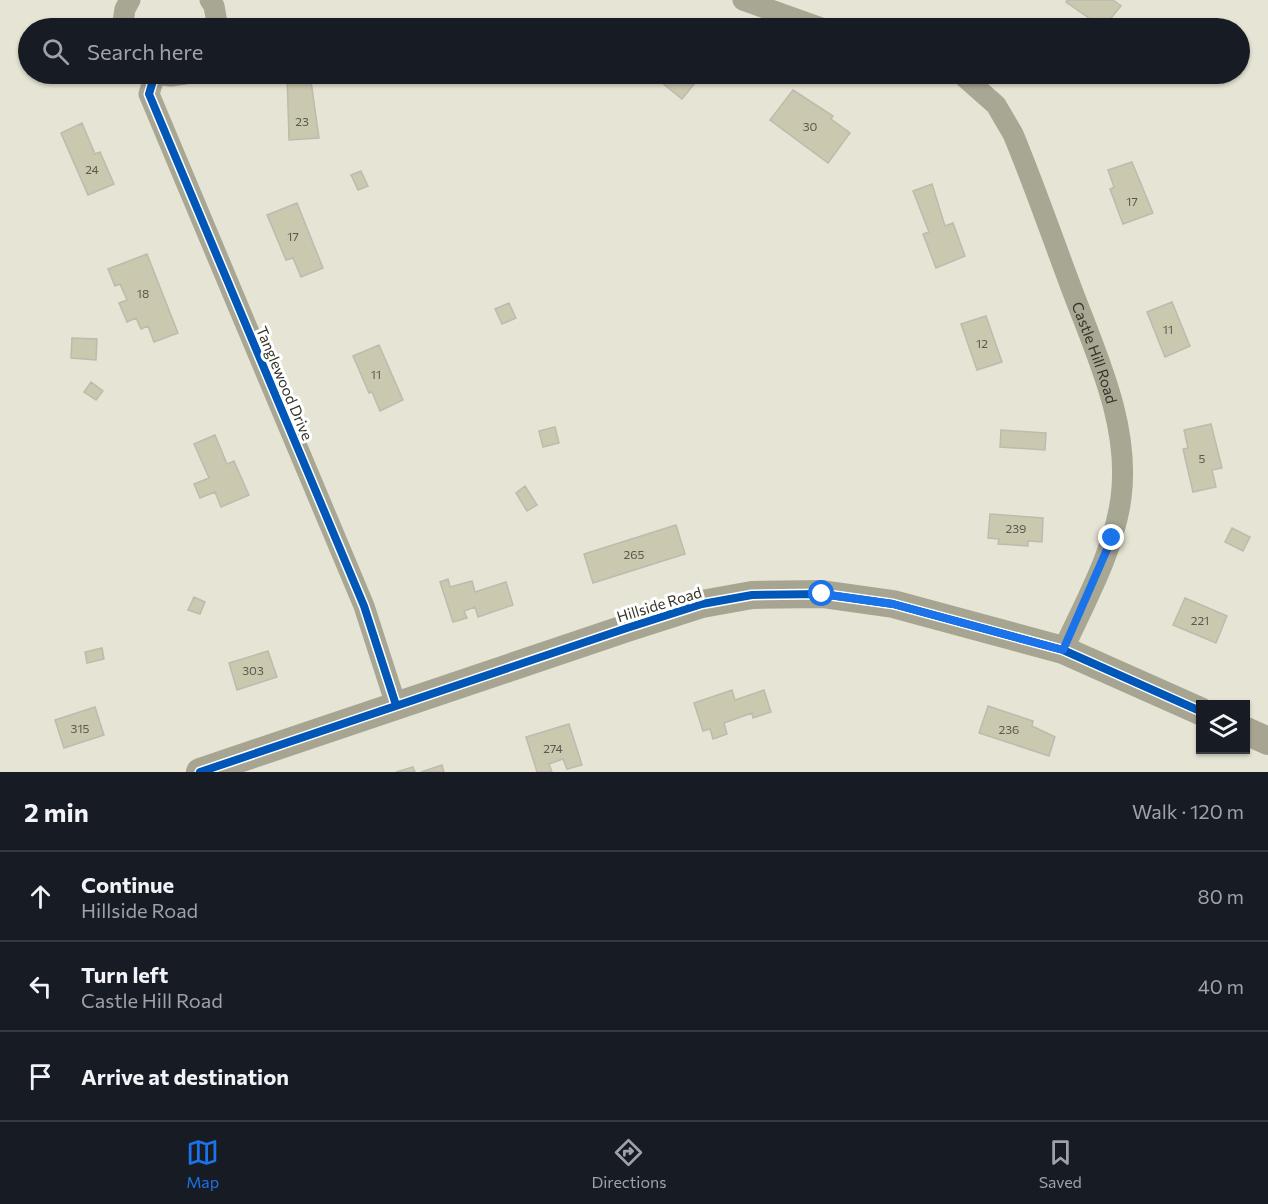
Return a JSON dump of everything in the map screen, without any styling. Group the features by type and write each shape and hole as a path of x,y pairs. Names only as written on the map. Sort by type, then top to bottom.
{"street":[{"path":"124,18 130,0"},
{"path":"210,0 217,18"},
{"path":"743,0 787,18"},
{"name":"Tanglewood Drive","path":"152,84 149,93 364,606 396,705"},
{"name":"Castle Hill Road","path":"972,84 996,105 1013,134 1106,381 1120,436 1123,481 1118,515 1103,560 1063,650"},
{"name":"Hillside Road","path":"200,772 702,604 752,595 822,594 893,604 1063,650 1196,709"},
{"path":"1250,733 1268,741"}],"building":[{"path":"1067,0 1113,0 1121,6 1111,18 1089,18 1066,2"},
{"path":"287,84 311,84 319,138 289,140"},
{"path":"663,84 694,84 682,99"},
{"path":"793,90 833,116 831,119 850,133 828,163 770,120"},
{"path":"82,123 95,154 100,152 114,184 88,195 61,133"},
{"path":"1132,162 1153,213 1123,224 1110,189 1114,187 1108,170"},
{"path":"361,171 368,186 358,190 351,175"},
{"path":"932,184 945,226 953,223 965,256 936,268 923,234 929,232 913,191"},
{"path":"297,203 323,268 301,277 293,258 286,260 267,215"},
{"path":"147,254 178,333 154,342 148,326 141,329 136,318 127,322 119,303 127,300 120,284 115,286 108,269"},
{"path":"1172,302 1190,346 1165,357 1147,312"},
{"path":"509,303 516,318 502,324 495,309"},
{"path":"986,316 1002,362 977,370 961,324"},
{"path":"72,338 97,339 96,360 71,358"},
{"path":"379,345 403,400 380,411 372,392 369,393 353,356"},
{"path":"91,382 103,391 96,400 84,392"},
{"path":"1211,424 1222,468 1212,470 1216,487 1193,492 1183,449 1188,448 1184,430"},
{"path":"555,427 559,443 543,447 539,431"},
{"path":"1001,430 1046,433 1045,450 1000,447"},
{"path":"215,435 227,464 234,461 249,495 221,507 215,492 200,498 194,484 209,478 194,444"},
{"path":"525,486 537,505 527,511 516,493"},
{"path":"990,514 1043,518 1042,542 1028,541 1028,546 998,544 999,539 988,538"},
{"path":"676,525 685,554 593,583 584,554"},
{"path":"1232,528 1250,537 1243,551 1225,542"},
{"path":"448,579 450,587 472,581 475,592 506,582 513,605 478,617 475,607 464,611 467,618 453,622 440,582"},
{"path":"194,597 205,602 200,614 188,610"},
{"path":"1185,598 1227,616 1216,643 1173,625"},
{"path":"102,648 104,659 87,663 85,652"},
{"path":"268,651 277,677 237,690 229,663"},
{"path":"732,690 735,700 764,690 771,712 753,718 752,713 724,723 727,734 713,739 710,729 703,731 694,703"},
{"path":"988,706 1033,721 1032,726 1055,737 1049,756 979,733"},
{"path":"95,707 104,735 64,748 55,720"},
{"path":"569,724 582,765 567,769 563,759 549,764 552,772 537,772 526,737"},
{"path":"442,765 444,772 421,772"},
{"path":"413,767 415,772 396,772"}],"cycle path":[{"path":"152,84 149,94 364,606 396,705"},
{"path":"200,772 627,628 702,604 752,595 822,594 893,604 1063,650 1196,709"}],"route":[{"path":"822,594 893,604 1063,650 1112,538"}]}
